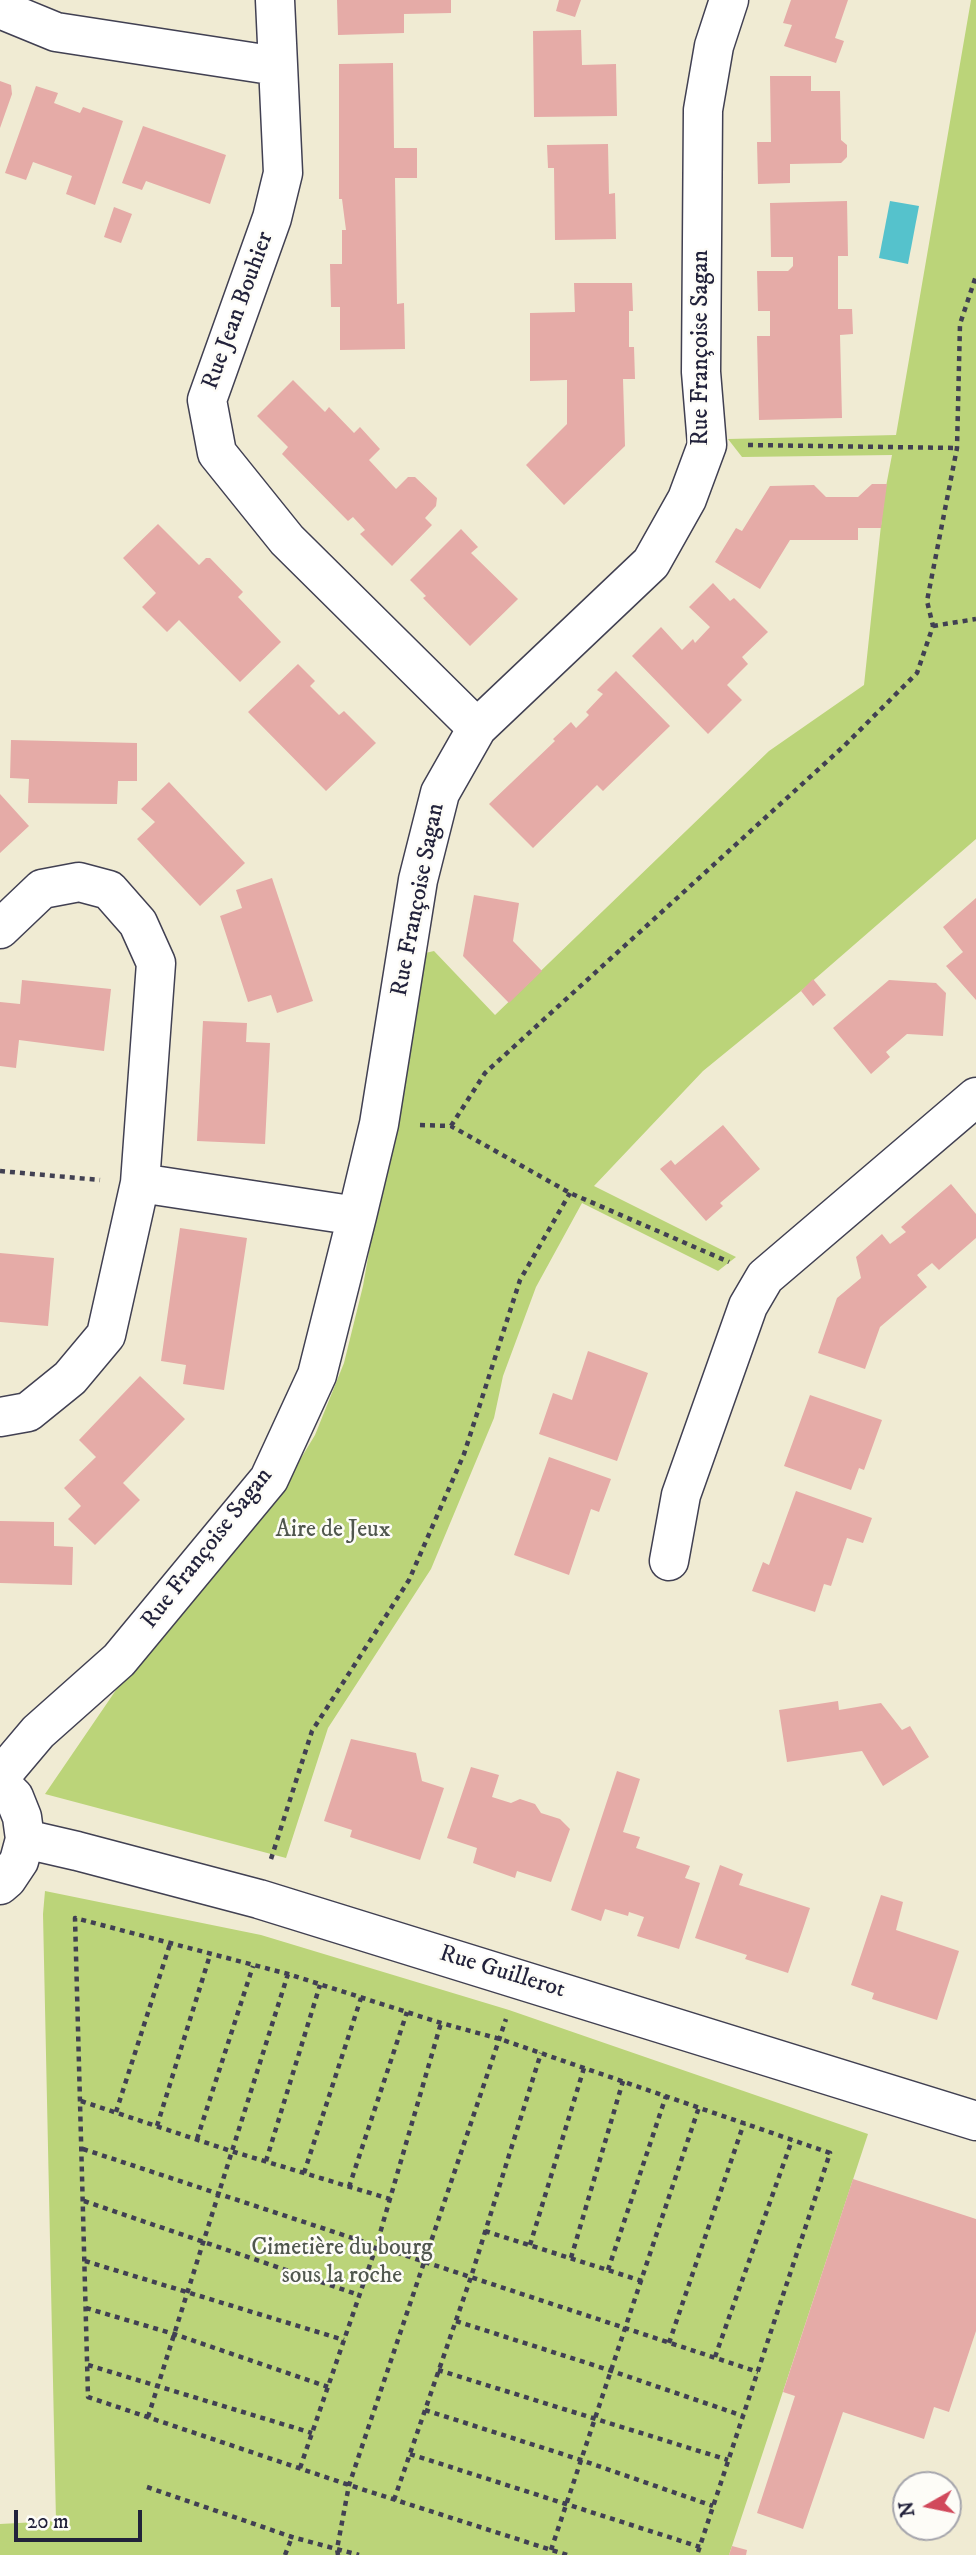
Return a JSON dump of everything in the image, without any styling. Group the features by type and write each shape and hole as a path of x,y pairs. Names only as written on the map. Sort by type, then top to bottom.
{"street":[{"name":"Rue Jean Bouhier","path":"275,0 283,173 272,218 206,400 217,453 287,540 477,728"},
{"name":"Rue Françoise Sagan","path":"0,1777 38,1732 119,1660 269,1479 317,1375 357,1216 379,1124 418,880 440,793 477,728 651,563 687,499 706,445 701,372 703,110 714,46 729,0"},
{"path":"0,9 56,32 277,66"},
{"path":"0,929 42,889 79,882 109,890 138,923 156,963 140,1183 106,1335 70,1378 29,1412 0,1417"},
{"path":"669,1561 681,1495 748,1306 765,1277 976,1097"},
{"path":"140,1183 357,1216"},
{"path":"0,1783 18,1807 24,1839 19,1861 0,1885"},
{"name":"Rue Guillerot","path":"24,1839 259,1899 976,2120"}],"path":[{"path":"451,1126 485,1073 844,746 917,673 933,626 927,601 957,448 960,324 976,275"},
{"path":"706,445 957,448"},
{"path":"933,626 976,619"},
{"path":"379,1124 451,1126 570,1193 765,1277"},
{"path":"0,1171 140,1183"},
{"path":"259,1899 312,1731 408,1580 464,1454 520,1280 570,1193"},
{"path":"567,2555 88,2397 75,1918 288,1974 500,2039 830,2153 697,2555"},
{"path":"116,2112 170,1944"},
{"path":"157,2126 210,1955"},
{"path":"197,2139 253,1965"},
{"path":"148,2417 288,1974"},
{"path":"337,2552 349,2485 519,1979"},
{"path":"266,2161 320,1985"},
{"path":"304,2173 361,1998"},
{"path":"349,2187 407,2012"},
{"path":"300,2468 376,2246 442,2023"},
{"path":"394,2500 471,2277 541,2053"},
{"path":"530,2245 584,2068"},
{"path":"571,2259 623,2081"},
{"path":"608,2270 666,2096"},
{"path":"81,2101 231,2151 390,2199"},
{"path":"551,2550 699,2107"},
{"path":"669,2343 744,2123"},
{"path":"715,2357 792,2140"},
{"path":"83,2149 758,2372"},
{"path":"84,2201 359,2295"},
{"path":"485,2231 642,2281"},
{"path":"85,2261 344,2340"},
{"path":"86,2308 174,2334 328,2387"},
{"path":"456,2321 743,2417"},
{"path":"88,2365 313,2433"},
{"path":"438,2370 728,2460"},
{"path":"425,2410 713,2506"},
{"path":"410,2455 700,2547"},
{"path":"147,2487 337,2552 359,2555"},
{"path":"285,2555 292,2537"}],"green space":[{"name":"Aire de Jeux","path":"971,0 976,0 976,839 801,991 703,1071 594,1186 736,1257 718,1271 582,1203 536,1287 503,1376 494,1418 431,1569 328,1728 286,1858 45,1794 116,1690 277,1498 315,1435 344,1363 363,1286 421,954 434,951 495,1015 769,751 864,685 884,497 892,455 742,457 728,439 896,435"},
{"name":"Cimetière du bourg sous la roche","path":"45,1891 261,1935 509,2010 868,2134 729,2555 0,2555 0,2524 56,2521 43,1914"}],"water":[{"path":"890,201 919,206 908,264 879,258"}],"building":[{"path":"337,0 451,0 451,13 404,14 404,33 338,35"},
{"path":"559,0 581,0 575,17 556,11"},
{"path":"791,0 848,0 835,38 844,41 836,63 784,46 792,25 783,23"},
{"path":"581,30 582,65 616,64 617,116 534,117 533,31"},
{"path":"393,63 394,148 417,148 417,178 395,178 397,304 404,303 405,349 340,350 340,307 331,307 330,264 342,264 342,230 346,230 342,199 339,199 339,64"},
{"path":"770,76 811,76 811,91 840,91 841,140 847,145 847,157 841,163 790,164 790,183 758,184 757,142 771,142"},
{"path":"0,81 11,85 12,94 0,128"},
{"path":"36,86 58,93 54,103 80,113 83,107 123,121 95,205 66,194 72,176 33,162 26,180 5,173"},
{"path":"143,126 226,155 210,204 146,181 142,190 122,183"},
{"path":"608,144 609,194 615,193 616,239 555,240 554,168 548,168 547,145"},
{"path":"847,201 848,256 838,256 838,309 852,309 853,334 840,335 842,418 759,420 757,336 770,336 770,311 758,311 757,271 788,271 793,266 793,257 771,257 770,203"},
{"path":"114,207 132,214 121,243 104,237"},
{"path":"574,283 632,283 633,311 629,311 629,347 634,347 635,379 623,379 625,446 564,505 526,465 567,424 567,380 530,381 530,313 575,312"},
{"path":"293,380 325,412 329,407 354,433 360,427 380,449 369,460 396,489 408,477 415,477 437,498 436,506 425,518 432,525 392,566 360,534 365,530 353,517 348,521 282,454 288,447 257,416"},
{"path":"872,484 887,484 881,528 858,528 858,540 790,540 760,589 715,562 736,528 742,531 770,486 814,485 826,497 858,497"},
{"path":"158,524 199,565 206,558 210,558 243,592 238,597 281,642 240,682 179,620 167,632 142,607 156,593 123,558"},
{"path":"461,529 478,547 471,553 518,599 470,646 423,598 426,596 410,580"},
{"path":"713,583 730,601 734,598 768,632 742,657 748,664 727,685 742,700 708,734 632,656 661,627 682,650 693,639 695,643 710,627 689,607"},
{"path":"298,664 315,681 310,686 339,715 344,711 376,743 326,791 248,712"},
{"path":"616,671 670,726 603,791 597,785 533,848 489,804 555,741 553,739 571,722 576,728 589,715 586,712 603,694 597,690"},
{"path":"11,740 137,743 137,781 118,781 117,804 28,803 29,779 10,778"},
{"path":"169,782 245,863 200,906 137,839 155,822 141,809"},
{"path":"0,794 29,826 0,853"},
{"path":"272,878 313,1001 277,1013 271,995 248,1002 220,916 242,908 236,890"},
{"path":"474,895 519,903 513,941 542,971 509,1003 463,956"},
{"path":"976,898 976,1000 946,966 963,952 943,927"},
{"path":"813,979 826,995 813,1006 801,991"},
{"path":"22,980 111,989 104,1051 19,1040 16,1068 0,1066 0,1002 20,1004"},
{"path":"889,980 936,983 946,993 943,1036 907,1034 886,1052 890,1057 871,1074 833,1028"},
{"path":"203,1021 247,1023 246,1042 270,1043 265,1144 197,1141"},
{"path":"723,1125 760,1169 720,1203 723,1206 706,1221 660,1169 671,1160 675,1165"},
{"path":"951,1184 976,1214 976,1238 939,1270 932,1263 917,1275 927,1287 880,1327 865,1369 818,1353 837,1298 861,1278 856,1257 882,1234 890,1244 906,1232 901,1227"},
{"path":"180,1228 247,1238 224,1390 183,1384 186,1365 161,1361"},
{"path":"0,1253 54,1258 48,1326 0,1322"},
{"path":"588,1351 648,1373 617,1461 539,1434 553,1393 572,1400"},
{"path":"140,1376 185,1419 123,1483 140,1500 95,1545 68,1519 81,1506 64,1488 96,1457 79,1440"},
{"path":"810,1395 882,1420 864,1470 859,1468 851,1490 784,1466"},
{"path":"549,1457 611,1479 599,1512 591,1509 569,1575 514,1555"},
{"path":"796,1491 872,1518 863,1543 847,1538 831,1586 824,1584 815,1612 752,1591 763,1562 769,1565"},
{"path":"0,1521 54,1522 54,1546 73,1547 72,1585 0,1583"},
{"path":"838,1701 839,1710 881,1703 902,1730 910,1726 929,1757 883,1786 862,1751 787,1762 779,1710"},
{"path":"351,1739 416,1753 422,1781 444,1788 420,1860 350,1837 352,1830 324,1821"},
{"path":"471,1767 499,1775 492,1797 511,1803 520,1799 535,1804 541,1813 560,1819 570,1829 551,1882 517,1871 515,1878 473,1863 477,1848 447,1838"},
{"path":"617,1771 640,1779 623,1832 640,1837 636,1848 690,1866 685,1878 700,1883 679,1949 637,1936 644,1917 629,1912 628,1916 605,1909 601,1921 571,1910"},
{"path":"720,1865 743,1874 739,1885 810,1908 788,1973 745,1959 747,1955 695,1938"},
{"path":"881,1895 903,1902 896,1930 959,1951 937,2020 872,1999 874,1993 851,1985"},
{"path":"853,2179 976,2219 976,2331 949,2412 934,2407 924,2439 843,2412 803,2529 757,2513 795,2396 783,2392"},
{"path":"732,2546 747,2550 746,2555 729,2555"}]}
